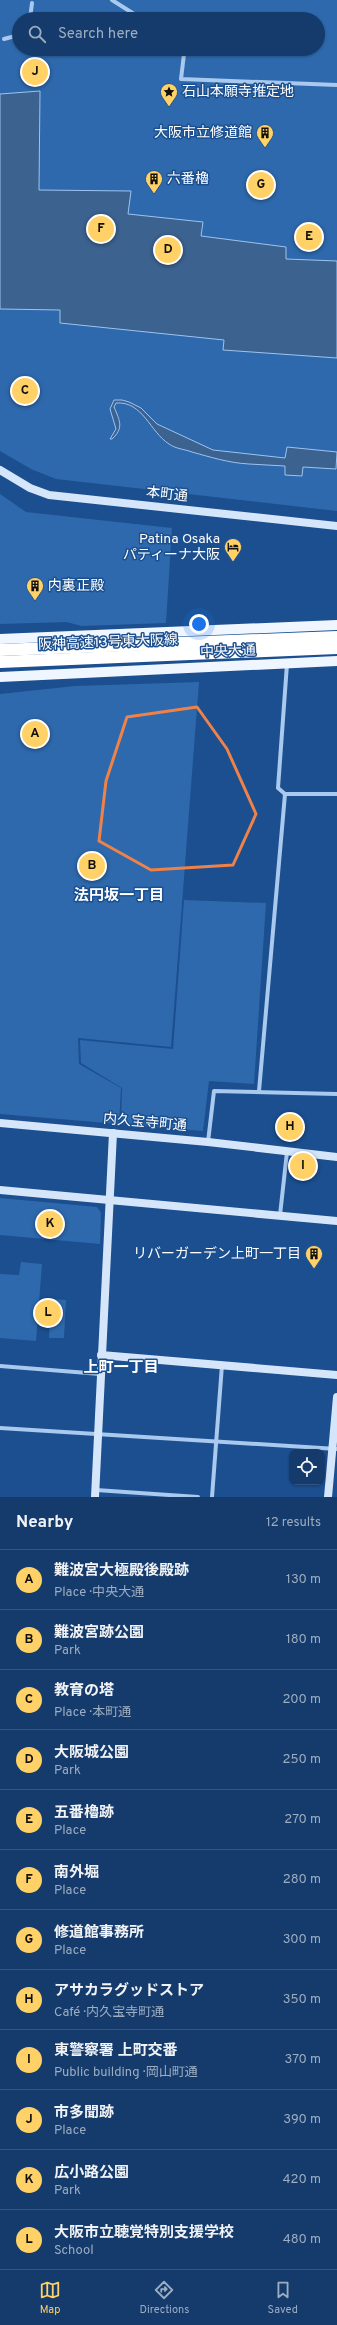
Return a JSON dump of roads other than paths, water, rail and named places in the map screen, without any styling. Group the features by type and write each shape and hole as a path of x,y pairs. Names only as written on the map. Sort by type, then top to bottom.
{"highway":[{"name":"阪神高速13号東大阪線","path":"0,650 337,637"},
{"name":"阪神高速13号東大阪線","path":"0,662 337,648"}],"main road":[{"name":"中央大通","path":"0,639 337,625"},
{"name":"中央大通","path":"0,677 337,661"}],"street":[{"path":"112,0 131,12"},
{"path":"31,12 32,3"},
{"path":"4,39 12,37"},
{"path":"184,56 181,79 337,85"},
{"name":"本町通","path":"0,470 30,488 49,495 337,526"},
{"path":"287,663 278,788 285,794 337,794"},
{"path":"259,1091 285,794"},
{"path":"208,1142 214,1091 337,1094"},
{"name":"内久宝寺町通","path":"0,1123 208,1142 337,1156"},
{"path":"113,1134 95,1493 198,1497"},
{"path":"280,1215 287,1151"},
{"path":"0,1190 337,1221"},
{"path":"101,1355 337,1374"},
{"path":"212,1497 222,1365"},
{"path":"0,1366 100,1374"},
{"path":"328,1497 335,1449 337,1397"},
{"path":"0,1428 335,1449"}],"place":[{"name":"市多聞跡","path":"35,72"},
{"name":"石山本願寺推定地","path":"169,107"},
{"name":"大阪市立修道館","path":"265,148"},
{"name":"修道館事務所","path":"261,185"},
{"name":"六番櫓","path":"154,194"},
{"name":"南外堀","path":"101,229"},
{"name":"五番櫓跡","path":"309,237"},
{"name":"大阪城公園","path":"168,250"},
{"name":"教育の塔","path":"25,391"},
{"name":"Patina Osaka パティーナ大阪","path":"233,562"},
{"name":"内裏正殿","path":"35,601"},
{"name":"難波宮大極殿後殿跡","path":"35,734"},
{"name":"難波宮跡公園","path":"92,866"},
{"name":"アサカラグッドストア","path":"290,1127"},
{"name":"東警察署 上町交番","path":"303,1166"},
{"name":"広小路公園","path":"50,1224"},
{"name":"リバーガーデン上町一丁目","path":"314,1269"},
{"name":"大阪市立聴覚特別支援学校","path":"48,1313"}],"district":[{"name":"法円坂一丁目","path":"119,896"},
{"name":"上町一丁目","path":"121,1368"}]}
